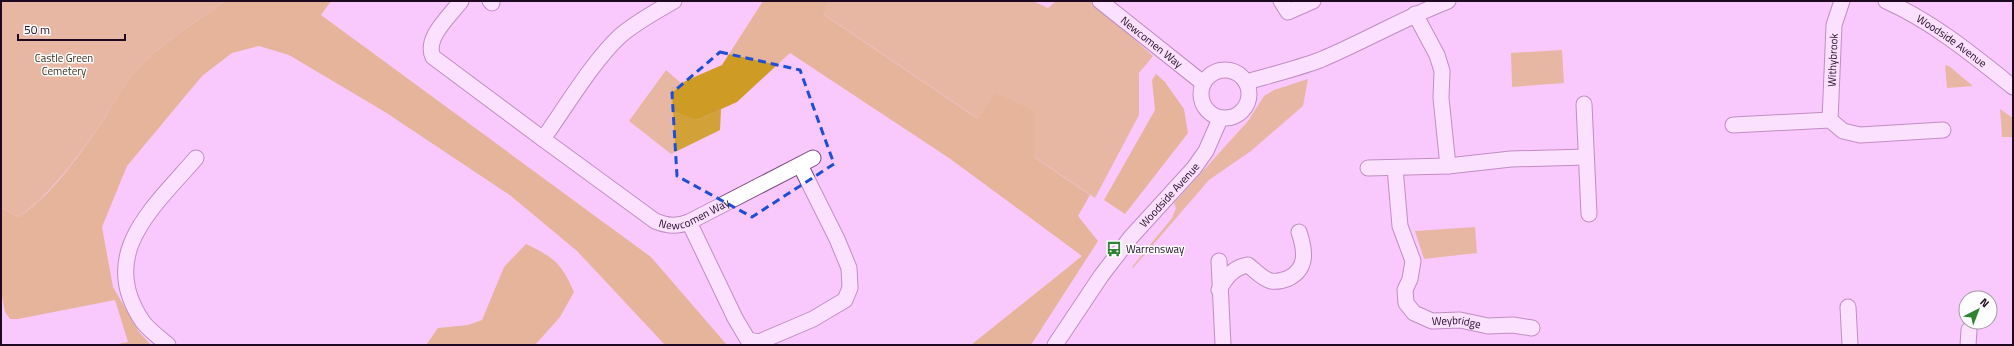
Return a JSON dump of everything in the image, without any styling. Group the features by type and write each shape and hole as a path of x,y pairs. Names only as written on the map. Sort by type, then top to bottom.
{"street":[{"name":"Newcomen Way","path":"461,1 437,32 430,44 430,51 433,58 655,221 666,226 678,226 689,222 813,158"},
{"path":"543,139 599,61 619,38 630,28 674,1"},
{"name":"Newcomen Way","path":"1100,1 1203,83"},
{"path":"1281,1 1288,12 1313,1"},
{"path":"1246,82 1318,60 1415,14 1448,1"},
{"name":"Withybrook","path":"1830,120 1834,25 1842,1"},
{"name":"Woodside Avenue","path":"1886,1 1923,21 1958,43 2012,83"},
{"path":"1415,14 1437,55 1442,71 1441,98 1448,166"},
{"path":"1231,70 1239,74 1246,82 1250,91 1249,100 1246,106 1237,115 1220,119 1213,116 1201,101 1200,92 1203,83 1215,72 1231,70"},
{"path":"1584,104 1589,214"},
{"name":"Woodside Avenue","path":"1055,345 1101,276 1131,237 1194,168 1206,151 1220,119"},
{"path":"1733,125 1830,120 1843,131 1860,135 1943,130"},
{"path":"1368,168 1448,166 1512,159 1586,157"},
{"path":"168,345 144,322 130,298 126,273 127,253 134,234 149,213 196,158"},
{"path":"689,222 735,318 748,340 759,342 813,319 845,300 850,288 849,268 837,239 800,165"},
{"name":"Weybridge","path":"1395,168 1400,226 1413,261 1410,279 1405,290 1406,303 1414,313 1432,321 1460,320 1488,326 1513,325 1532,328"},
{"path":"1219,290 1224,281 1240,266 1248,265 1272,281 1284,280 1295,275 1302,267 1304,259 1303,244 1299,232"},
{"path":"1219,261 1219,290 1223,345"},
{"path":"1848,307 1850,345"}],"highlighted area":[{"path":"720,52 800,70 834,164 752,217 677,176 672,93"}],"green space":[{"name":"Castle Green Cemetery","path":"1,1 225,1 160,48 137,70 124,86 97,130 66,171 32,207 19,217 1,208"},
{"path":"829,1 1033,1 1048,8 1056,1 1091,1 1153,56 1139,73 1139,115 1095,198 822,13"},
{"path":"1562,50 1564,83 1512,87 1511,53"},
{"path":"1945,65 1949,66 1973,86 1947,88"},
{"path":"666,70 681,83 669,88 697,120 721,109 720,130 671,154 629,121"},
{"path":"1308,79 1303,106 1251,151 1209,180 1133,268 1132,267 1172,218 1176,208 1174,203 1248,121 1264,96 1274,90"},
{"path":"2000,109 2013,118 2013,137 2002,137"},
{"path":"1475,227 1477,253 1424,259 1415,231"}],"shaded area":[{"path":"225,1 331,1 321,15 651,257 727,345 665,345 577,251 511,196 385,112 289,55 259,46 232,53 202,76 127,166 102,227 113,287 139,332 151,345 113,345 128,342 115,300 18,319 10,319 5,312 2,296 1,208 19,217 44,196 77,158 106,116 124,86 137,70 160,48"},
{"path":"763,1 829,1 823,14 978,119 995,93 1033,110 1034,157 1090,195 1078,216 1098,241 1031,345 971,345 1082,256 949,158 790,53 737,102 697,120 672,110 669,88 722,65"},
{"path":"1156,74 1165,82 1184,109 1188,133 1125,214 1104,200 1155,110 1152,80"},
{"path":"526,244 550,257 556,262 565,274 574,292 560,317 535,345 426,345 438,328 468,325 482,320 504,267"}],"place":[{"name":"Warrensway","path":"1114,249"}]}
